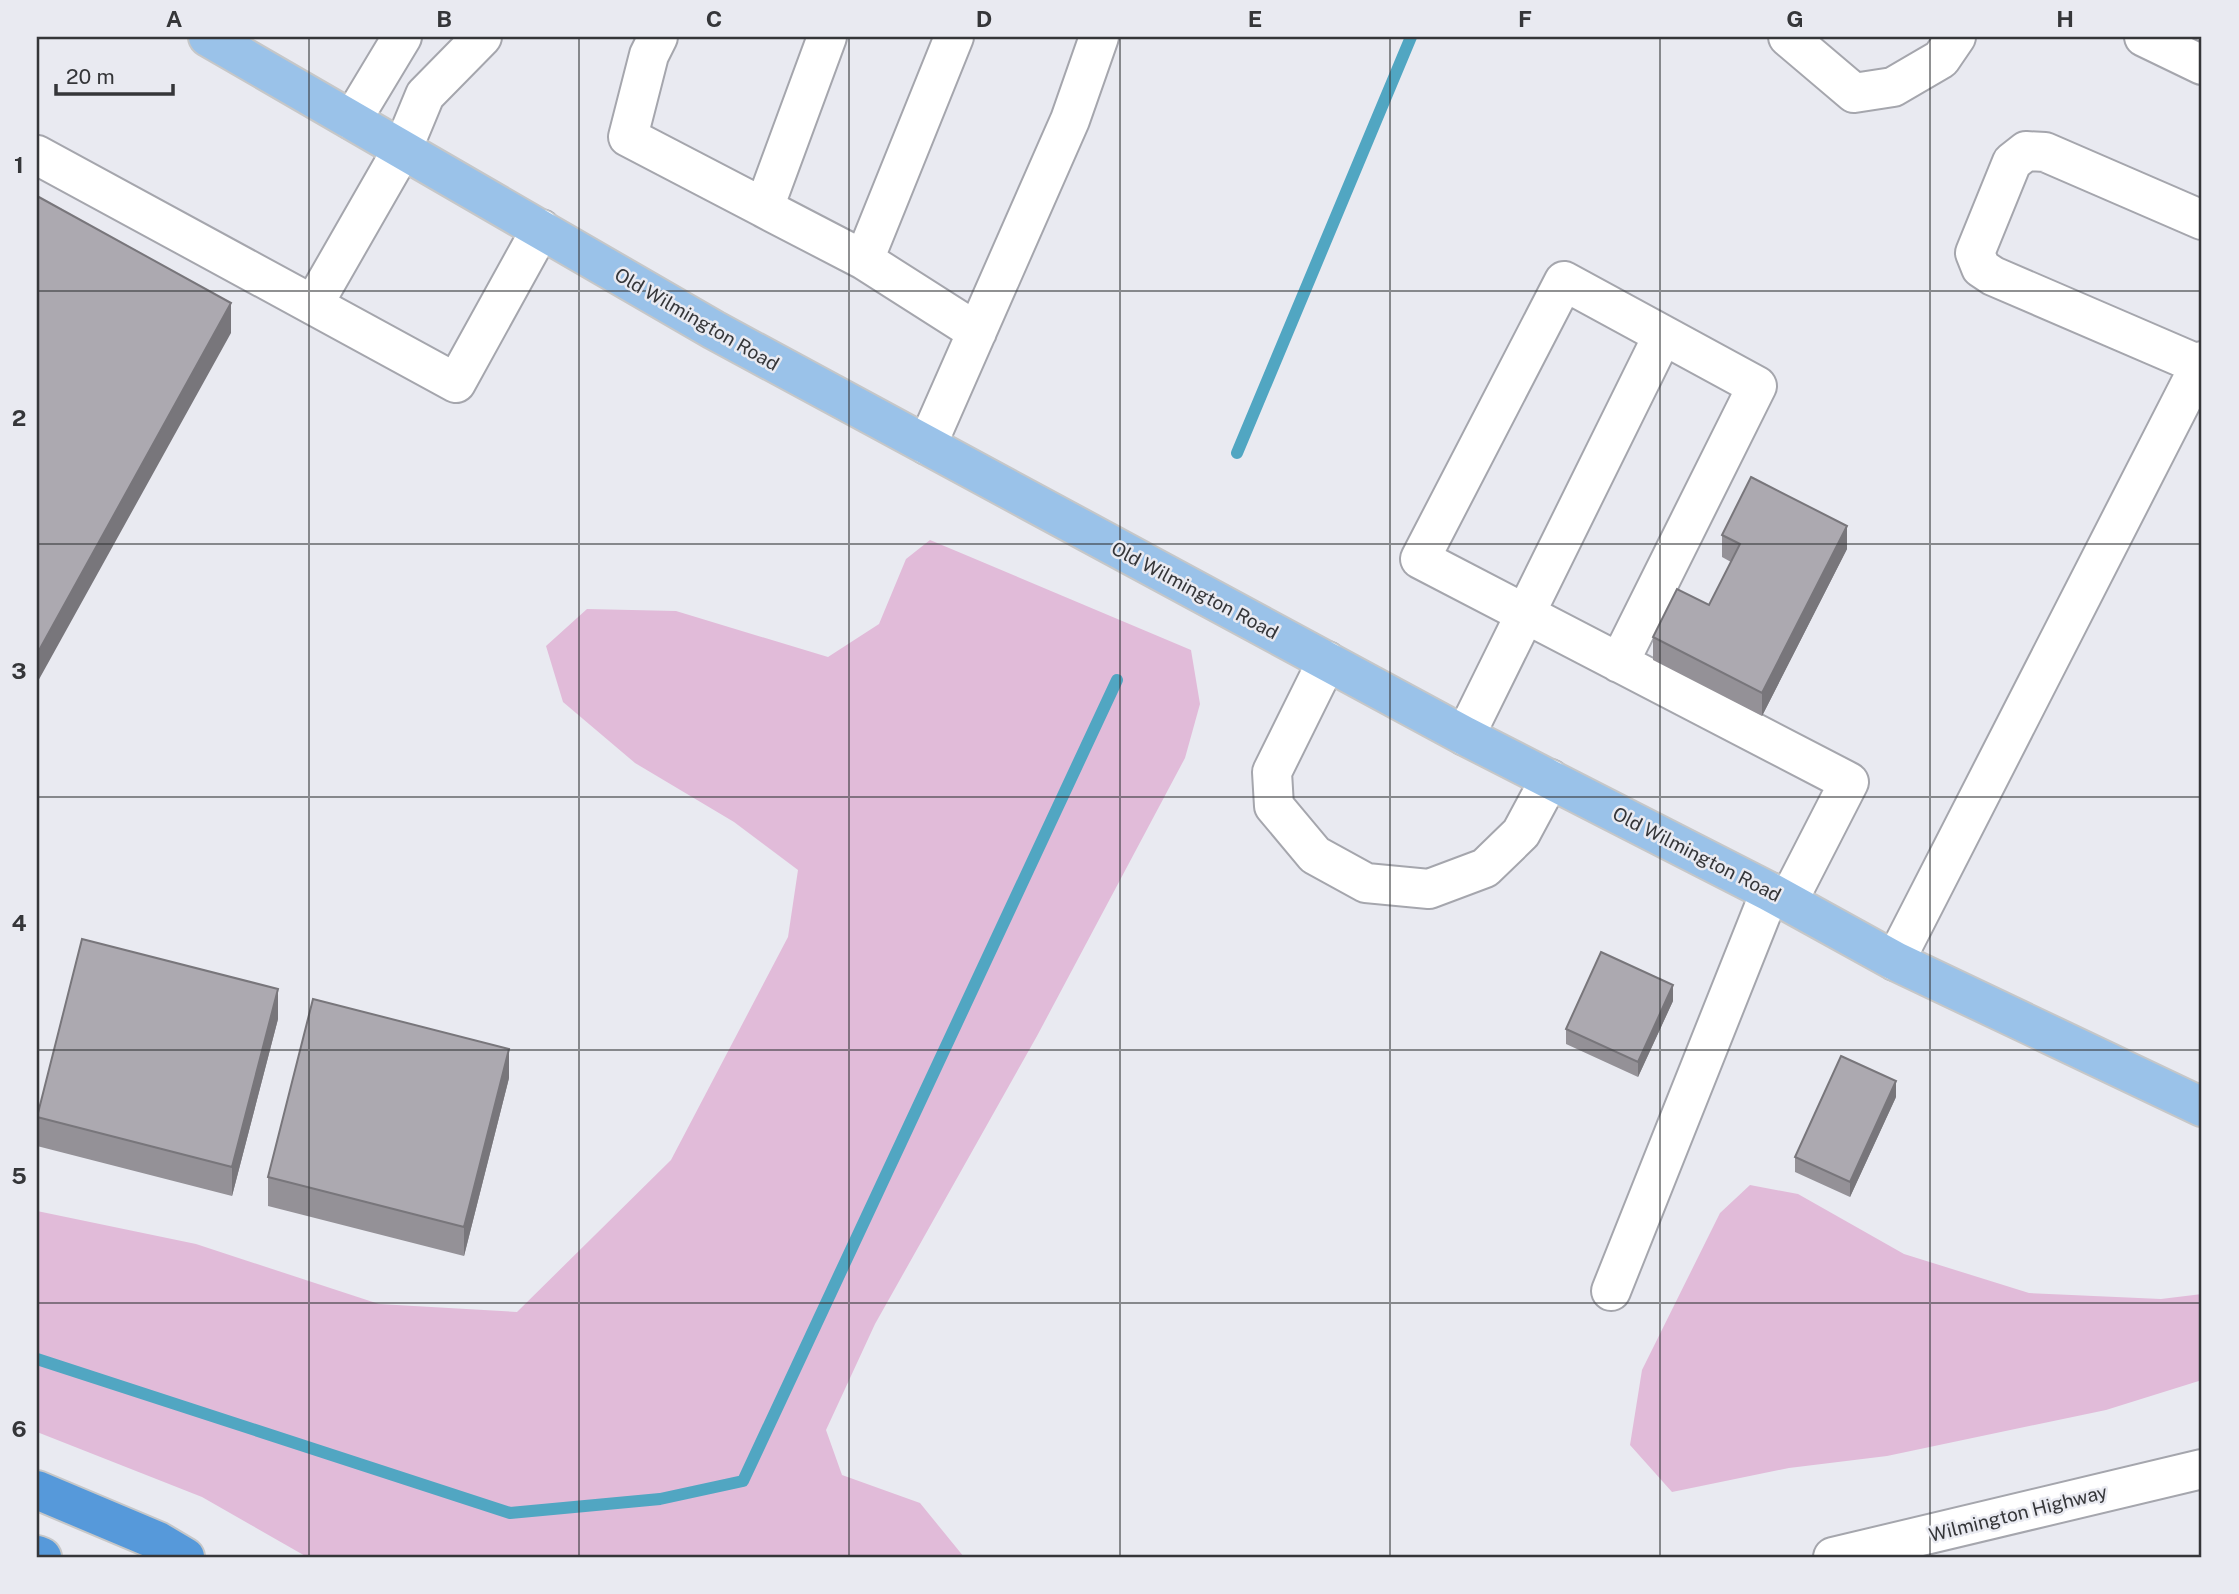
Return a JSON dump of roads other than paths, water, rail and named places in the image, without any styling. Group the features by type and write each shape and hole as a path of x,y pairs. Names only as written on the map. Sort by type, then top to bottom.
{"highway":[{"path":"37,1490 147,1536 186,1557"},
{"path":"37,1555 42,1557"}],"main road":[{"name":"Old Wilmington Road","path":"208,37 714,330 1327,662 1779,897 1895,961 2202,1107"}],"street":[{"path":"352,120 402,37"},
{"path":"313,305 403,148 425,94 482,37"},
{"path":"658,37 649,55 628,137 864,260 977,332"},
{"path":"764,208 827,37"},
{"path":"864,260 954,37"},
{"path":"927,445 1070,120 1099,37"},
{"path":"1788,37 1854,93 1893,87 1941,59 1956,37"},
{"path":"2144,37 2202,65"},
{"path":"1895,961 2202,364 1993,276 1981,268 1975,253 2012,162 2026,151 2045,152 2202,220"},
{"path":"37,155 456,383 541,229"},
{"path":"1611,1292 1779,897 1849,782 1619,663 1420,559 1564,281 1757,386 1619,663"},
{"path":"1465,736 1663,335"},
{"path":"1327,662 1272,772 1274,806 1315,855 1366,883 1429,889 1485,868 1521,832 1550,779"},
{"name":"Wilmington Highway","path":"1833,1557 2202,1469"}],"waterway":[{"path":"1237,453 1411,37"},
{"path":"37,1359 510,1513 660,1499 743,1481 1117,680"}]}
